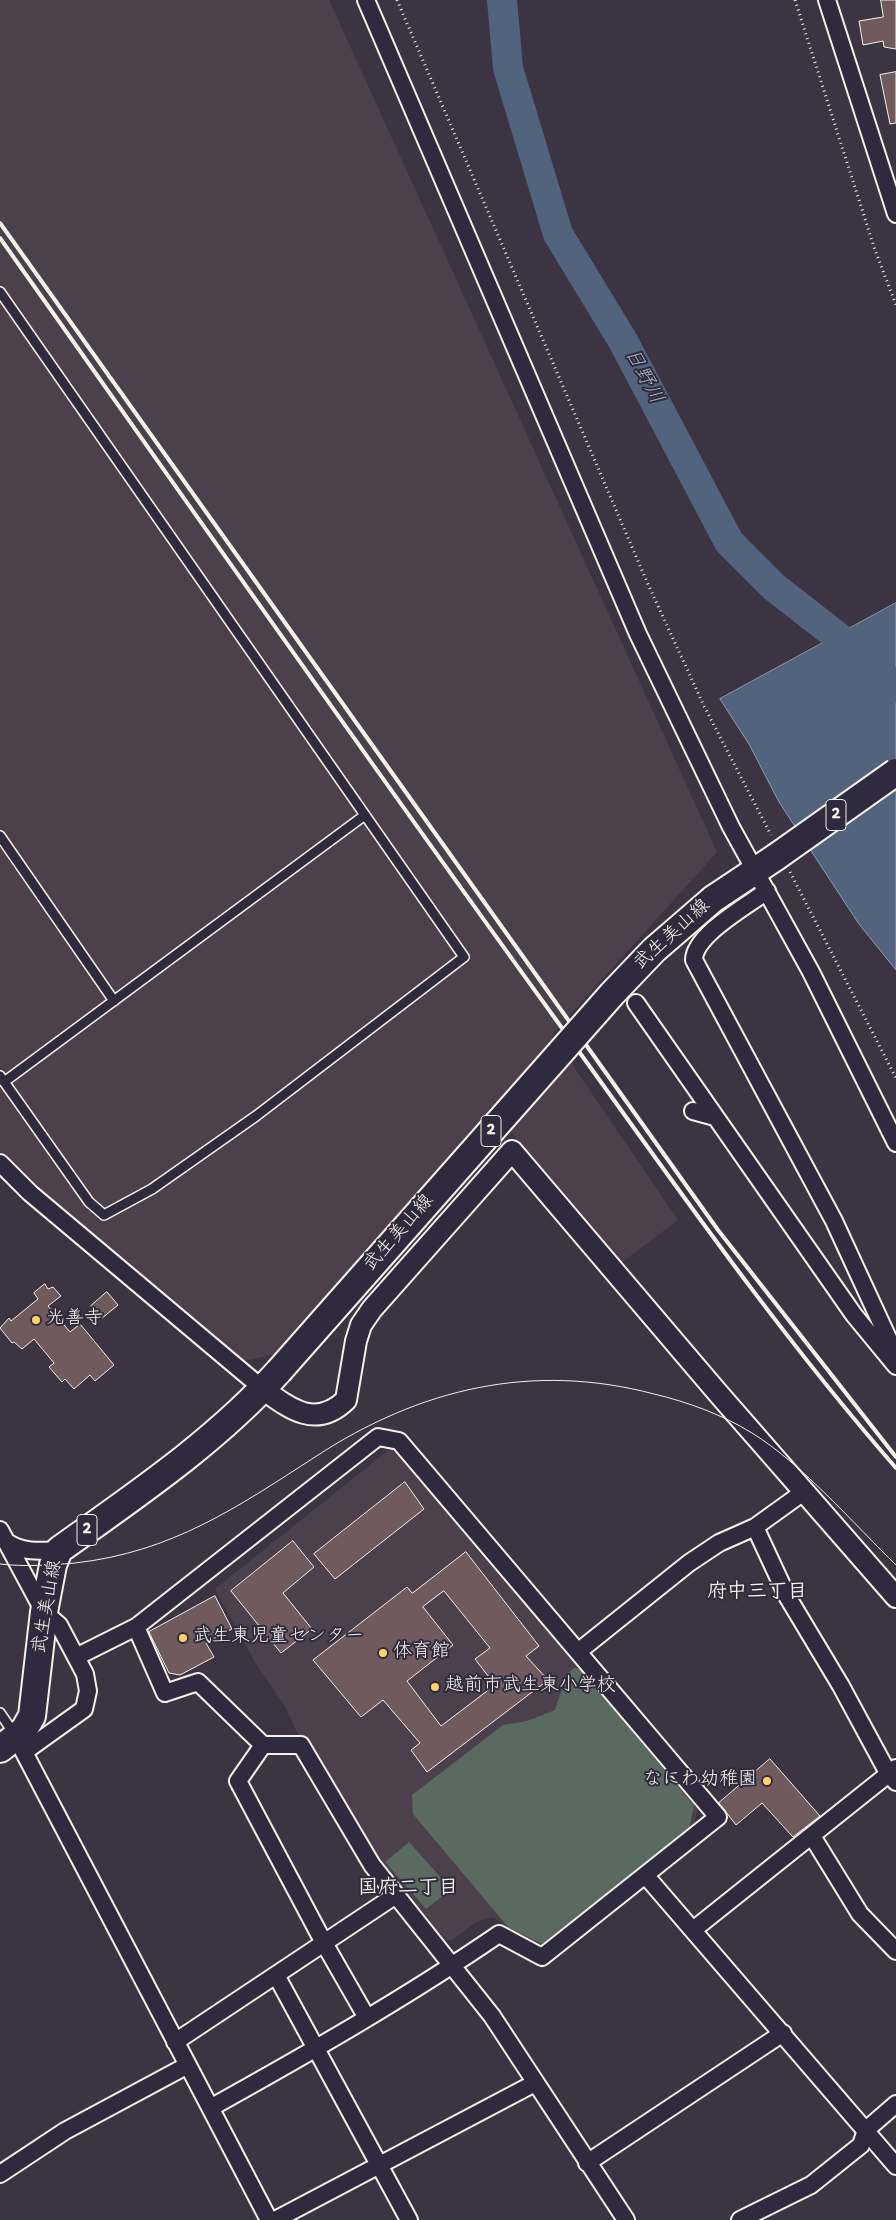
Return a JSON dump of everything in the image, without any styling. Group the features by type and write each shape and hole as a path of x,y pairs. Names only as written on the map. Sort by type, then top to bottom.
{"main road":[{"name":"武生美山線","path":"13,1746 29,1722 34,1709 44,1612 53,1565 59,1550 156,1482 233,1419 271,1380 612,994 654,950 713,899 772,865 896,772"}],"street":[{"path":"366,0 638,634 731,827 772,865 811,972 896,1142"},
{"path":"827,0 896,214"},
{"path":"772,865 703,939 694,952 694,960 847,1246 894,1351 892,1360"},
{"path":"636,1003 854,1315 892,1360"},
{"path":"693,1111 715,1117"},
{"path":"0,1163 30,1193 271,1380 294,1411 310,1414 327,1414 342,1404 347,1394 356,1341 361,1325 372,1309 512,1151 728,1406 805,1491 896,1597"},
{"path":"76,1657 136,1627 378,1437 399,1441 718,1817 542,1957 499,1934 453,1966 317,2049 212,2108"},
{"path":"579,1651 689,1563 719,1543 755,1527 805,1491"},
{"path":"693,1930 893,1774 786,1596 755,1527"},
{"path":"4,1536 12,1546 38,1551 59,1550"},
{"path":"4,1536 44,1612 59,1625 85,1674 88,1691 84,1709 13,1746 212,2108 269,2220"},
{"path":"136,1627 166,1693 198,1682 263,1745 301,1744 372,1865 492,2016 626,2220"},
{"path":"263,1745 238,1781 324,1943 367,2018"},
{"path":"812,1836 860,1914 896,1951"},
{"path":"646,1876 896,2166"},
{"path":"175,2042 396,1895"},
{"path":"276,1975 409,2220"},
{"path":"587,2163 783,2033"},
{"path":"0,2174 65,2131 188,2065"},
{"path":"276,2220 535,2083"},
{"path":"740,2220 811,2185 861,2145 866,2130 896,2104"}],"lane":[{"path":"0,292 365,814 464,956 256,1116 152,1189 104,1215 89,1202 2,1079 114,1001 365,814"},
{"path":"0,836 114,1001"},
{"path":"0,1712 13,1746"}],"path":[{"path":"397,0 647,582 704,706 772,865 896,1078"},
{"path":"795,0 875,250 896,305"}],"shaded area":[{"path":"0,0 329,0 717,852 552,1035 678,1220 618,1265 491,1107 281,1353 242,1361 14,1169 0,1151"},
{"name":"越前市武生東小学校","path":"395,1445 574,1653 570,1656 698,1809 692,1831 543,1947 506,1928 494,1917 476,1922 452,1940 443,1940 373,1857 301,1741 286,1708 255,1662 215,1589"}],"green space":[{"path":"574,1668 581,1669 694,1806 689,1830 542,1944 508,1927 413,1814 412,1795 503,1725 527,1721 555,1710 567,1674"},
{"path":"409,1842 451,1889 426,1909 385,1862"}],"water":[{"path":"896,603 896,970 859,924 779,802 749,744 720,699"}],"building":[{"path":"881,0 896,0 896,49 884,47 883,41 863,45 859,21 883,17"},
{"path":"896,72 896,123 890,124 880,75"},
{"path":"45,1284 48,1289 53,1287 61,1296 48,1306 70,1332 80,1324 114,1365 95,1381 90,1375 74,1389 65,1379 62,1382 49,1367 54,1363 34,1339 22,1349 14,1342 12,1343 0,1328 9,1318 11,1321 38,1299 34,1293"},
{"path":"107,1292 118,1305 101,1319 91,1306"},
{"path":"405,1482 424,1509 335,1579 314,1554"},
{"path":"293,1541 314,1567 283,1593 312,1629 281,1653 231,1591"},
{"path":"466,1552 539,1646 526,1656 548,1680 427,1772 411,1750 420,1743 383,1700 361,1717 313,1660 407,1587 412,1593","holes":["444,1591 490,1648 475,1659 495,1685 441,1726 407,1681 453,1645 423,1607"]},
{"name":"武生東児童センター","path":"215,1596 232,1629 206,1643 214,1657 180,1675 169,1673 149,1632"},
{"name":"なにわ幼稚園","path":"770,1759 820,1816 793,1837 762,1803 736,1825 719,1803"}],"waterway":[{"name":"日野川","path":"502,0 508,68 558,234 623,341 729,542 774,587 860,654 896,688"}],"tram line":[{"path":"0,1564 28,1566 75,1563 142,1549 202,1525 258,1494 355,1433 395,1414 436,1398 478,1388 521,1382 565,1381 609,1385 667,1397 705,1410 741,1426 771,1446 808,1477 896,1565"}],"railway":[{"path":"0,223 718,1230 896,1457"},
{"path":"0,238 345,726 720,1247 806,1359 896,1468"}],"place":[{"name":"光善寺","path":"36,1320"},
{"name":"武生東児童センター","path":"183,1638"},
{"name":"体育館","path":"383,1653"},
{"name":"越前市武生東小学校","path":"435,1687"},
{"name":"なにわ幼稚園","path":"767,1781"}],"district":[{"name":"府中三丁目","path":"757,1594"},
{"name":"国府二丁目","path":"408,1890"}]}
